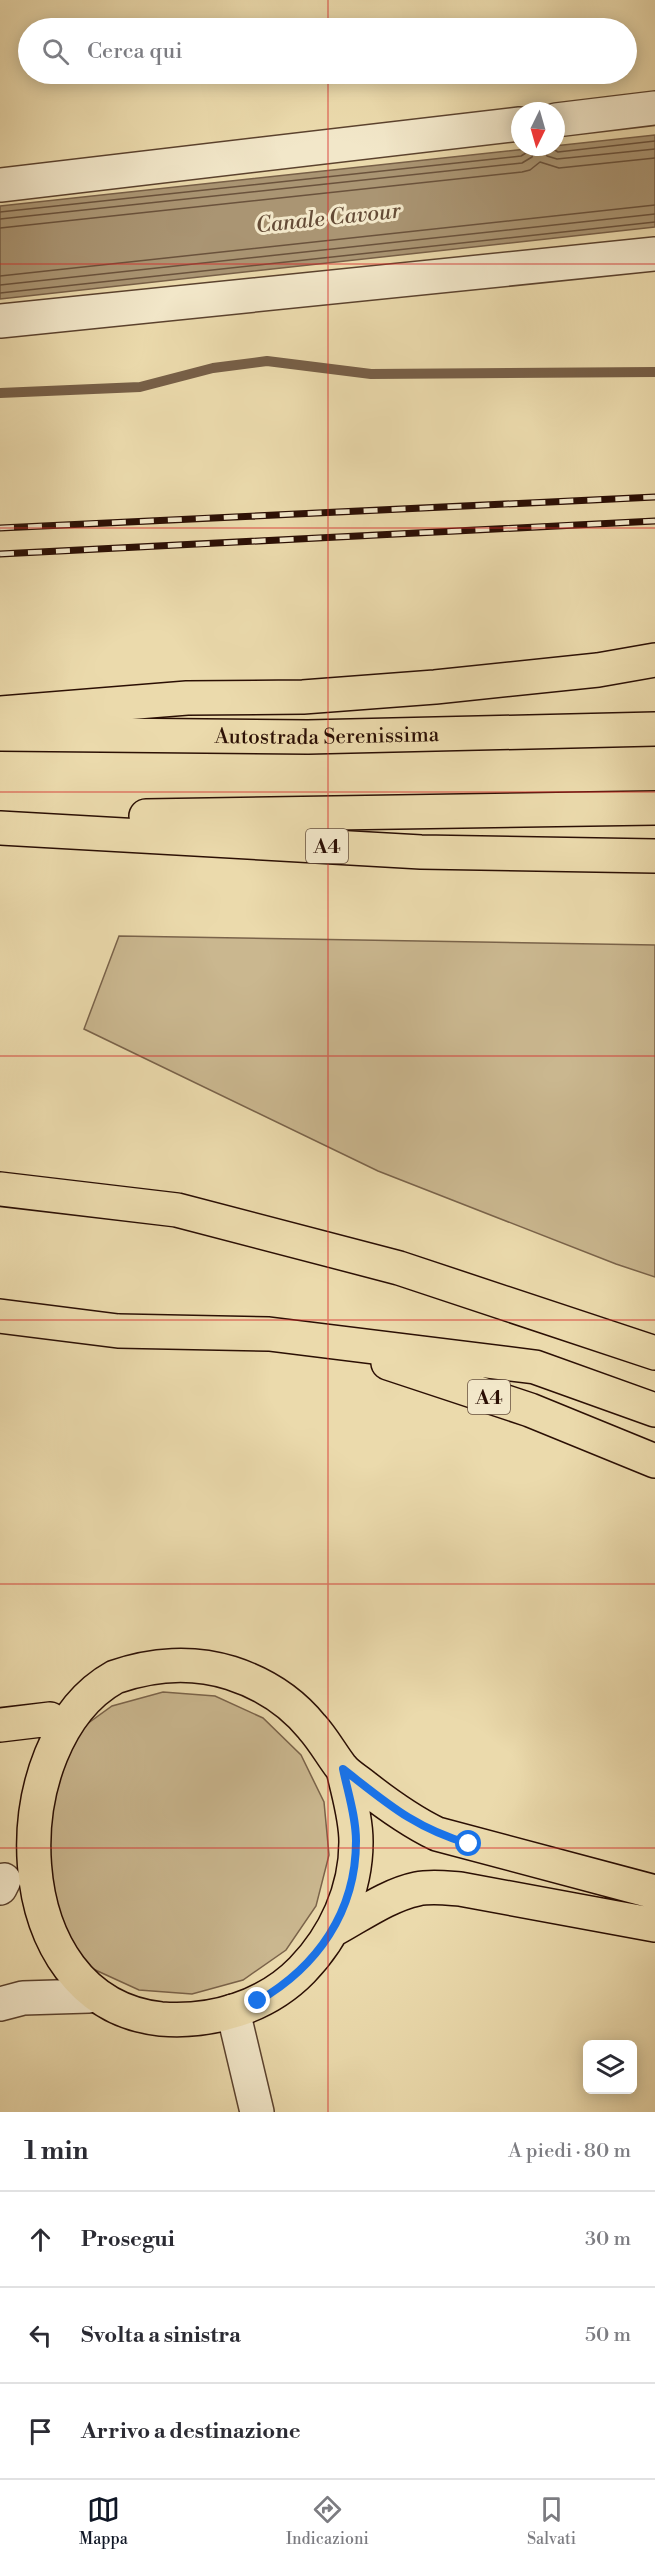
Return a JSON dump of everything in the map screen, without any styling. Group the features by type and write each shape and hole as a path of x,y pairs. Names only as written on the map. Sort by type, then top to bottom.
{"main road":[{"path":"0,713 187,699 303,697 435,687 598,669 655,660"},
{"name":"Autostrada Serenissima","path":"0,734 308,737 655,729"},
{"name":"A4","path":"0,819 655,808"},
{"name":"A4","path":"0,828 421,852 655,856"},
{"path":"0,1189 177,1210 399,1268 655,1353"},
{"name":"A4","path":"0,1316 118,1331 269,1334 321,1340 530,1410 655,1461"},
{"path":"321,1340 535,1367 655,1410"},
{"path":"15,1772 30,1744 50,1719 74,1698 102,1682 133,1671 165,1666 198,1666 229,1673 260,1685 287,1702 311,1725 343,1769 407,1819 437,1834 655,1892"},
{"path":"0,1725 50,1719"},
{"path":"1,1872 13,1908 26,1934 44,1959 65,1979 89,1996 116,2009 145,2017 174,2020 204,2018 233,2011 258,2001 280,1988 300,1972 333,1930 345,1902 353,1872 356,1841 353,1810 343,1769"},
{"path":"333,1930 400,1895 418,1889 433,1888 460,1889 655,1925"}],"street":[{"path":"565,119 655,108"},
{"path":"0,185 511,125"},
{"path":"0,321 655,254"},
{"path":"0,2004 23,1998 89,1996"},
{"path":"233,2011 257,2112"}],"shaded area":[{"path":"119,936 655,945 655,1277 378,1171 84,1029"},
{"path":"163,1692 215,1696 263,1718 301,1755 324,1802 329,1855 316,1906 286,1950 243,1980 192,1994 139,1990 91,1968 54,1932 39,1780 69,1737 112,1706"}],"water":[{"name":"Canale Cavour","path":"655,135 655,227 0,299 0,206 511,151 511,156 565,156 565,145"}],"waterway":[{"path":"0,393 140,387 213,368 267,361 371,374 655,372"}],"railway":[{"path":"0,528 655,497"},
{"path":"0,554 655,521"}],"route":[{"path":"258,2001 280,1988 300,1972 318,1952 333,1930 345,1902 353,1872 356,1841 353,1810 343,1769 407,1819 437,1834 469,1844"}]}
